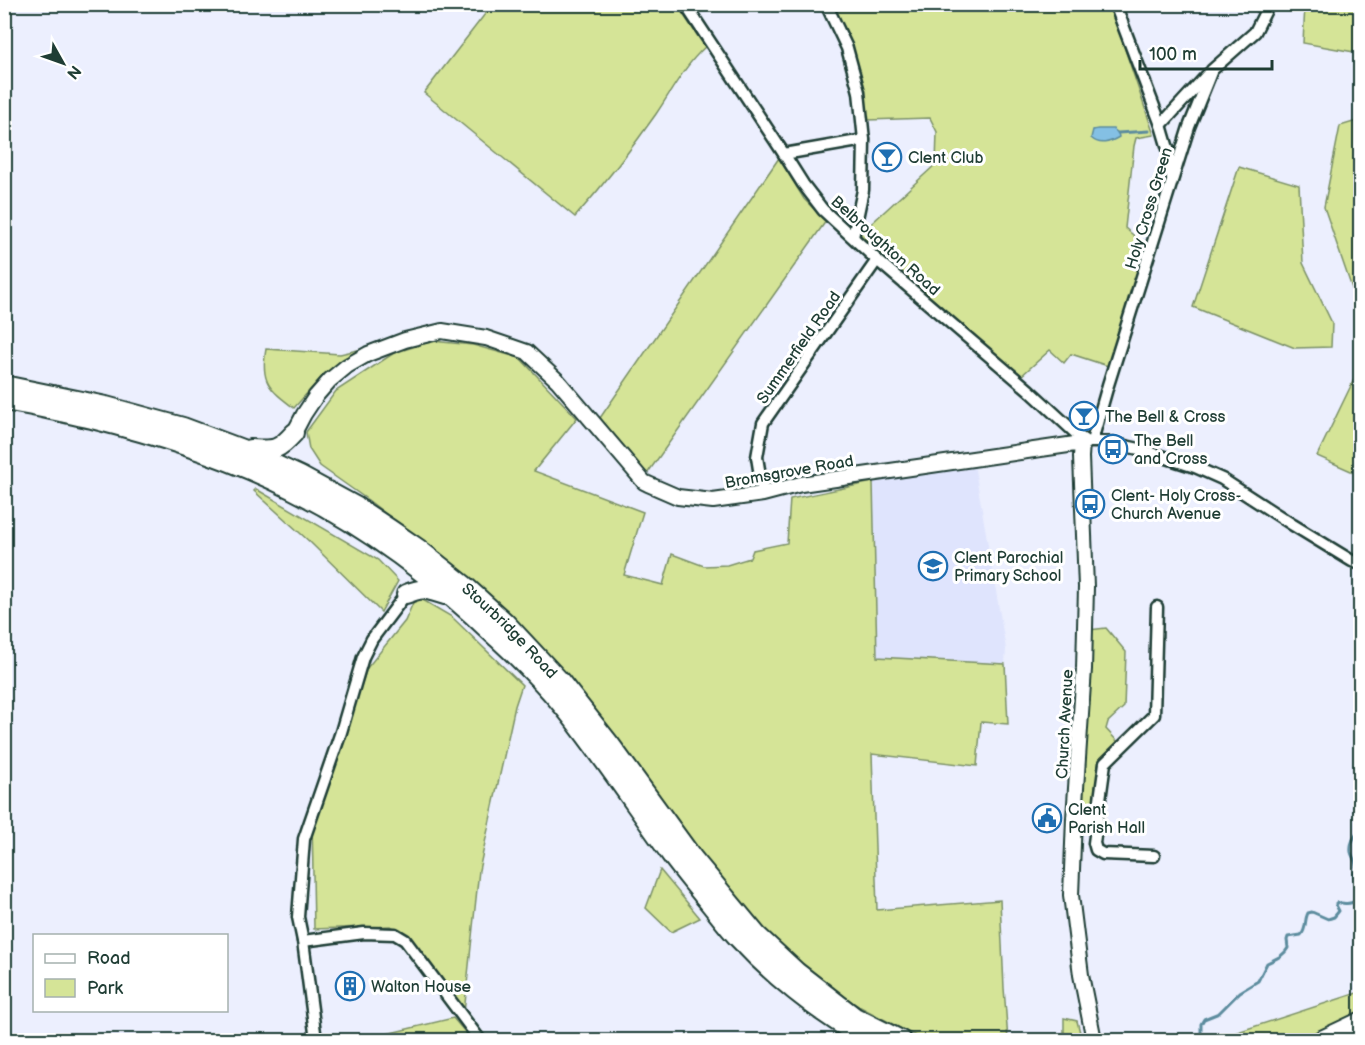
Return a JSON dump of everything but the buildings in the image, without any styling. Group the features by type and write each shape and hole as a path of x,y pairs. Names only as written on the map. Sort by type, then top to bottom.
{"highway":[{"name":"Stourbridge Road","path":"4,386 106,406 172,424 242,449 300,476 357,507 400,536 463,584 504,622 561,682 610,744 693,858 757,935 796,972 855,1017 902,1041"},
{"name":"Stourbridge Road","path":"4,401 53,410 141,432 192,447 239,465 291,489 350,522 396,553 453,597 513,653 568,713 672,857 736,936 784,983 867,1041"},
{"path":"242,449 271,450 278,448 294,432"},
{"path":"294,432 290,444 291,461 300,476"},
{"path":"396,553 407,577 406,594"},
{"path":"406,594 420,589 453,597"},
{"path":"1322,1041 1360,1022"}],"street":[{"name":"Belbroughton Road","path":"685,4 803,184 824,210 877,260 1087,442"},
{"path":"826,4 847,48 859,92 864,140 863,190 853,237"},
{"path":"1115,4 1161,124 1169,152 1172,182"},
{"name":"Holy Cross Green","path":"1087,442 1108,385 1189,128 1212,70 1255,32 1269,4"},
{"path":"1161,124 1212,70"},
{"path":"784,154 864,140"},
{"name":"Summerfield Road","path":"763,494 757,457 763,423 877,260"},
{"name":"Bromsgrove Road","path":"294,432 316,396 347,366 368,354 395,344 442,331 486,338 527,352 558,381 644,482 678,497 713,501 763,494 801,484 1087,442 1107,442 1139,449 1195,467 1222,479 1293,525 1360,564"},
{"name":"Church Avenue","path":"1087,442 1081,457 1086,587 1084,669 1071,895 1081,975 1094,1041"},
{"path":"316,1041 298,917 304,839 341,732 363,657 372,639 406,594"},
{"path":"1154,856 1103,854 1096,850 1094,843 1105,763 1154,715 1158,607"},
{"path":"1074,818 1097,815"},
{"path":"303,941 364,933 395,934 405,940 480,1041"}],"shaded area":[{"name":"Clent Parochial Primary School","path":"974,464 1006,649 1005,664 877,657 873,482"}],"green space":[{"path":"492,5 677,5 705,47 685,70 627,154 575,217 424,93"},
{"path":"834,5 1110,5 1154,135 1136,138 1134,146 1125,228 1147,247 1108,366 1071,354 1064,363 1050,350 1020,377 860,234 936,164 937,132 930,118 867,120 857,65"},
{"path":"1305,5 1360,5 1360,53 1303,43"},
{"path":"1360,120 1360,306 1324,207 1340,126"},
{"path":"779,158 804,199 826,221 647,474 600,418"},
{"path":"1239,167 1299,185 1303,263 1332,323 1331,347 1295,348 1193,307"},
{"path":"432,341 473,345 520,358 577,418 534,471 643,512 624,575 663,585 672,554 704,566 727,565 750,558 753,550 787,543 790,499 873,482 877,657 1005,664 1008,724 981,722 977,766 872,754 877,910 1000,900 1008,1040 923,1040 849,1001 791,957 749,916 691,844 643,774 586,702 552,662 483,589 320,466 309,449 306,432 336,391 394,353"},
{"path":"266,349 340,354 362,349 324,374 294,408 268,384 264,369"},
{"path":"1360,367 1360,475 1317,456"},
{"path":"256,489 378,560 398,581 381,612 254,491"},
{"path":"416,596 452,617 522,685 515,706 479,870 464,1013 411,939 391,926 314,929 312,819 367,668 405,621"},
{"path":"1106,628 1126,652 1124,707 1108,722 1106,729 1118,742 1099,762 1093,807 1089,811 1083,810 1080,805 1089,630"},
{"path":"660,870 700,918 671,932 646,908"},
{"path":"1360,992 1360,1012 1304,1038 1295,1040 1213,1040"},
{"path":"453,1018 472,1040 361,1040"},
{"path":"1064,1018 1077,1021 1082,1040 1064,1040"}],"water":[{"path":"1113,129 1119,137 1108,142 1098,142 1091,138 1093,130"}],"waterway":[{"path":"1118,133 1149,131"},
{"path":"1201,1040 1201,1024 1204,1019 1219,1013 1240,992 1258,981 1267,963 1286,951 1288,937 1303,933 1308,913 1312,912 1328,919 1334,917 1339,911 1336,903 1350,903 1358,898 1359,892 1354,875 1357,868 1351,849 1353,840 1360,831"}],"place":[{"name":"Clent Club","path":"887,157"},
{"name":"The Bell & Cross","path":"1084,416"},
{"name":"The Bell and Cross","path":"1113,449"},
{"name":"Clent- Holy Cross- Church Avenue","path":"1090,504"},
{"name":"Clent Parochial Primary School","path":"933,566"},
{"name":"Clent Parish Hall","path":"1047,818"},
{"name":"Walton House","path":"350,986"}]}
